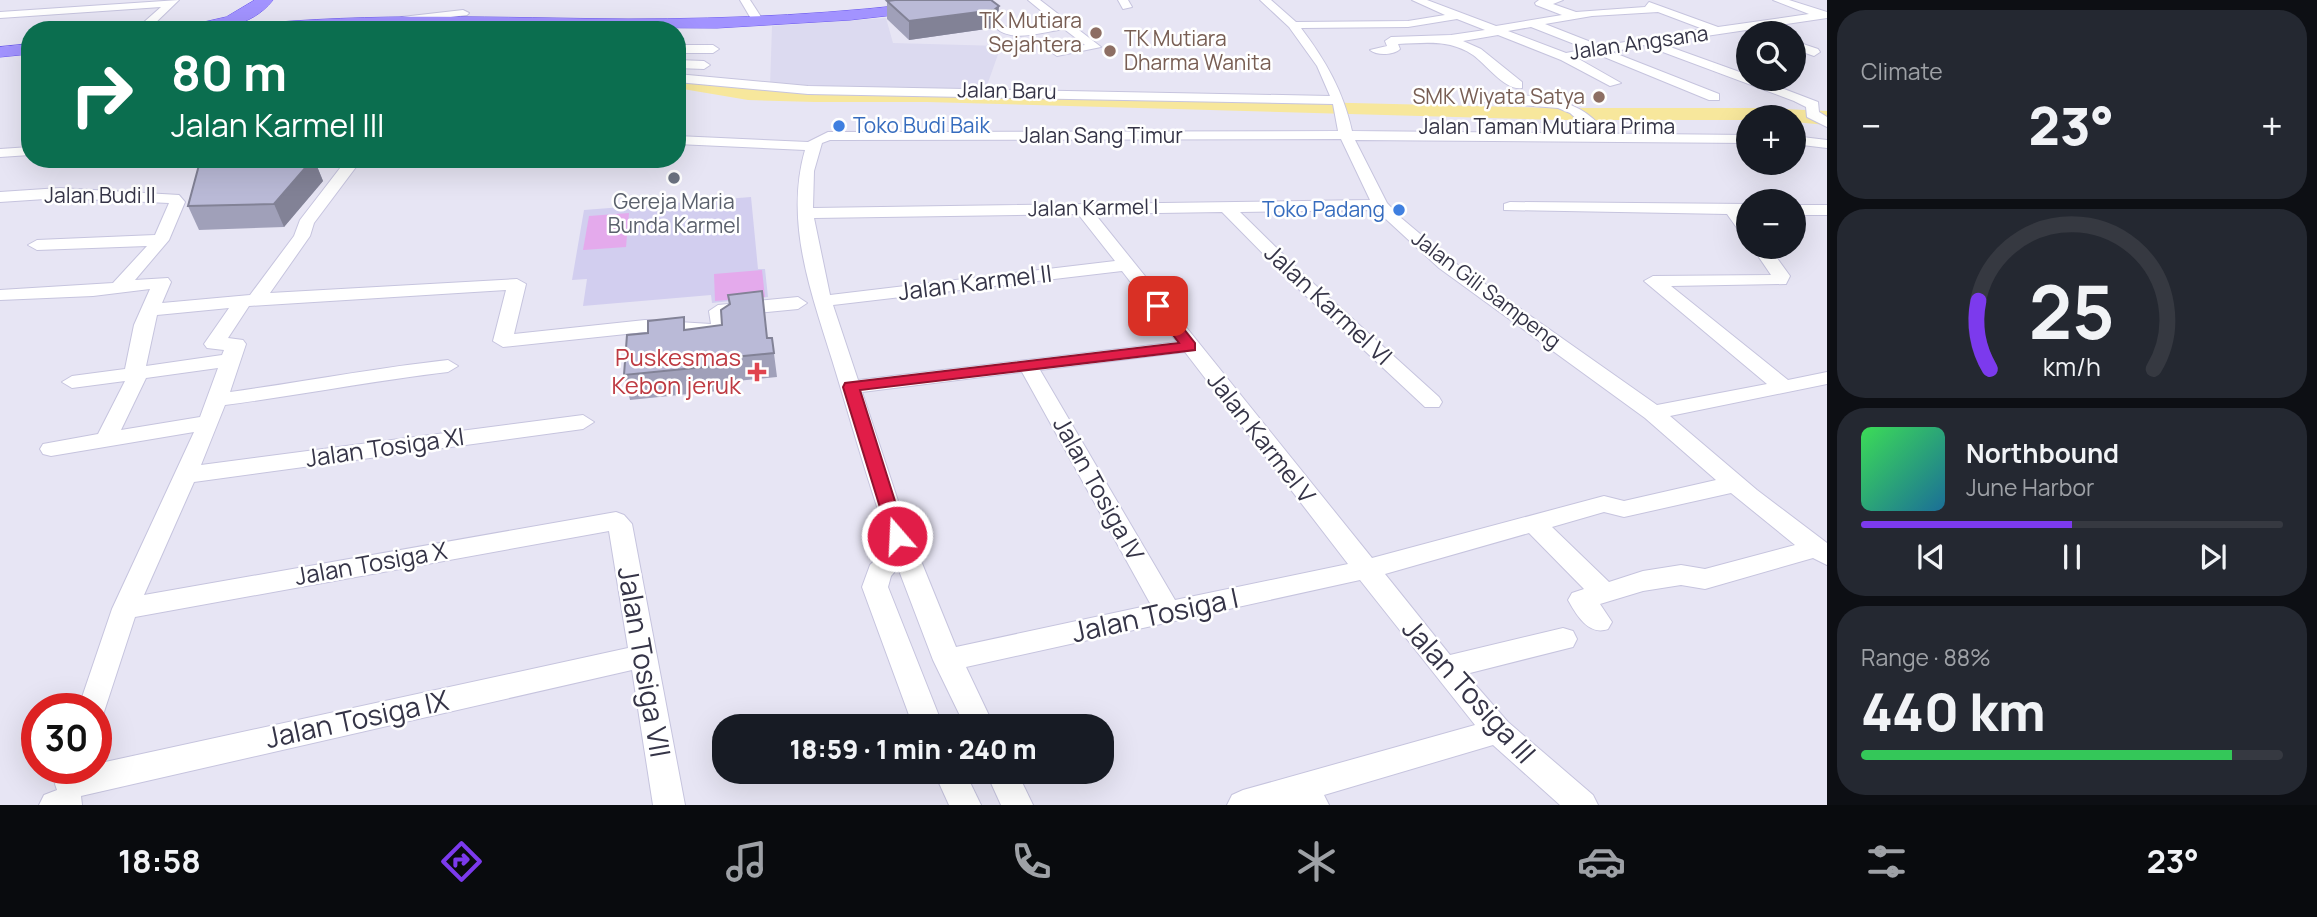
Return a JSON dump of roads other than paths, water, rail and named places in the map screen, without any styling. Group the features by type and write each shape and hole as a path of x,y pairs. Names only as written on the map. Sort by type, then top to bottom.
{"main road":[{"path":"686,25 983,0"},
{"path":"218,21 260,5"},
{"path":"381,21 459,21"},
{"path":"0,50 21,48"}],"street":[{"path":"0,5 4,0"},
{"path":"54,11 69,0"},
{"path":"459,21 469,0"},
{"path":"745,0 757,20"},
{"path":"1033,0 1095,47 1057,52"},
{"name":"Jalan Gili Sampeng","path":"1265,0 1293,25 1323,66 1338,101 1345,127 1380,205 1445,264 1653,413 1735,484 1822,552"},
{"name":"Jalan Angsana","path":"1417,0 1565,57 1644,41 1736,29"},
{"path":"1558,0 1541,3 1575,16"},
{"path":"1637,0 1719,31"},
{"path":"1777,0 1826,18"},
{"path":"0,15 110,4 173,2"},
{"path":"151,21 173,2"},
{"path":"1376,50 1394,49 1391,41 1451,39 1575,16 1659,9"},
{"path":"1293,25 1409,24 1459,16"},
{"name":"Jalan Angsana","path":"1786,21 1809,17 1826,18"},
{"path":"1534,24 1714,97"},
{"path":"1002,28 1012,33 1066,25"},
{"path":"1451,39 1477,52 1517,85"},
{"path":"1644,41 1799,98 1812,106 1812,114 1827,123"},
{"path":"686,49 713,49"},
{"path":"1806,49 1814,52"},
{"path":"1565,57 1615,83"},
{"path":"686,64 704,65"},
{"name":"Jalan Baru","path":"686,79 808,90 1008,91 1338,101"},
{"path":"1468,97 1560,104 1576,110 1592,125"},
{"name":"Jalan Taman Mutiara Prima","path":"1345,127 1592,125 1736,128"},
{"path":"1345,127 1736,139"},
{"name":"Jalan Sang Timur","path":"686,141 734,145 814,144 828,136 1345,127"},
{"path":"1806,129 1827,130"},
{"path":"814,144 805,185 806,214 823,301 901,549 947,660 973,714"},
{"path":"0,153 21,152"},
{"path":"97,693 125,609 209,422 232,360 236,344 214,344 302,236 306,223 348,168"},
{"name":"Jalan Budi II","path":"0,197 60,193 173,198 177,202 161,240 120,287"},
{"name":"Jalan Karmel I","path":"806,214 1380,205"},
{"name":"Jalan Karmel VI","path":"1225,206 1297,278 1432,402"},
{"path":"1510,207 1736,209"},
{"name":"Jalan Karmel V","path":"1082,208 1364,569"},
{"path":"1806,210 1827,210"},
{"path":"37,245 161,240"},
{"path":"1769,259 1782,276 1780,280 1653,281 1783,386"},
{"name":"Jalan Karmel II","path":"823,301 1126,265"},
{"path":"0,295 163,282 142,324 139,359 131,396 124,401 107,439"},
{"path":"150,310 250,300 517,284 503,341 645,326 715,330 720,327 718,311 798,303"},
{"path":"851,387 1190,346"},
{"path":"72,382 232,360"},
{"path":"216,400 324,385 360,376 448,366"},
{"name":"Jalan Tosiga IV","path":"1028,366 1168,612"},
{"path":"1653,413 1827,378"},
{"path":"51,449 209,422"},
{"name":"Jalan Tosiga XI","path":"186,475 583,422"},
{"name":"Jalan Tosiga I","path":"947,660 1364,569 1604,504 1624,509 1735,484"},
{"name":"Jalan Tosiga X","path":"125,609 616,522"},
{"name":"Jalan Tosiga VII","path":"616,522 620,524 669,805"},
{"path":"1532,523 1604,593"},
{"path":"901,549 879,572 875,587 923,714"},
{"path":"1599,622 1581,600 1643,581 1681,575 1704,579 1822,552"},
{"name":"Jalan Tosiga III","path":"1364,569 1498,731 1582,805"},
{"path":"1444,668 1563,639"},
{"name":"Jalan Tosiga IX","path":"67,793 643,656"},
{"path":"1243,805 1306,797 1498,731"},
{"path":"955,784 965,805"},
{"path":"1007,784 1017,805"}],"waterway":[{"path":"686,84 748,94 927,96 1557,114 1765,114 1827,118"}],"place":[{"name":"TK Mutiara Sejahtera","path":"1096,33"},
{"name":"TK Mutiara Dharma Wanita","path":"1110,51"},
{"name":"SMK Wiyata Satya","path":"1599,97"},
{"name":"Toko Budi Baik","path":"839,126"},
{"name":"Gereja Maria Bunda Karmel","path":"674,178"},
{"name":"Toko Padang","path":"1399,210"},
{"name":"Puskesmas Kebon jeruk","path":"757,372"}]}
